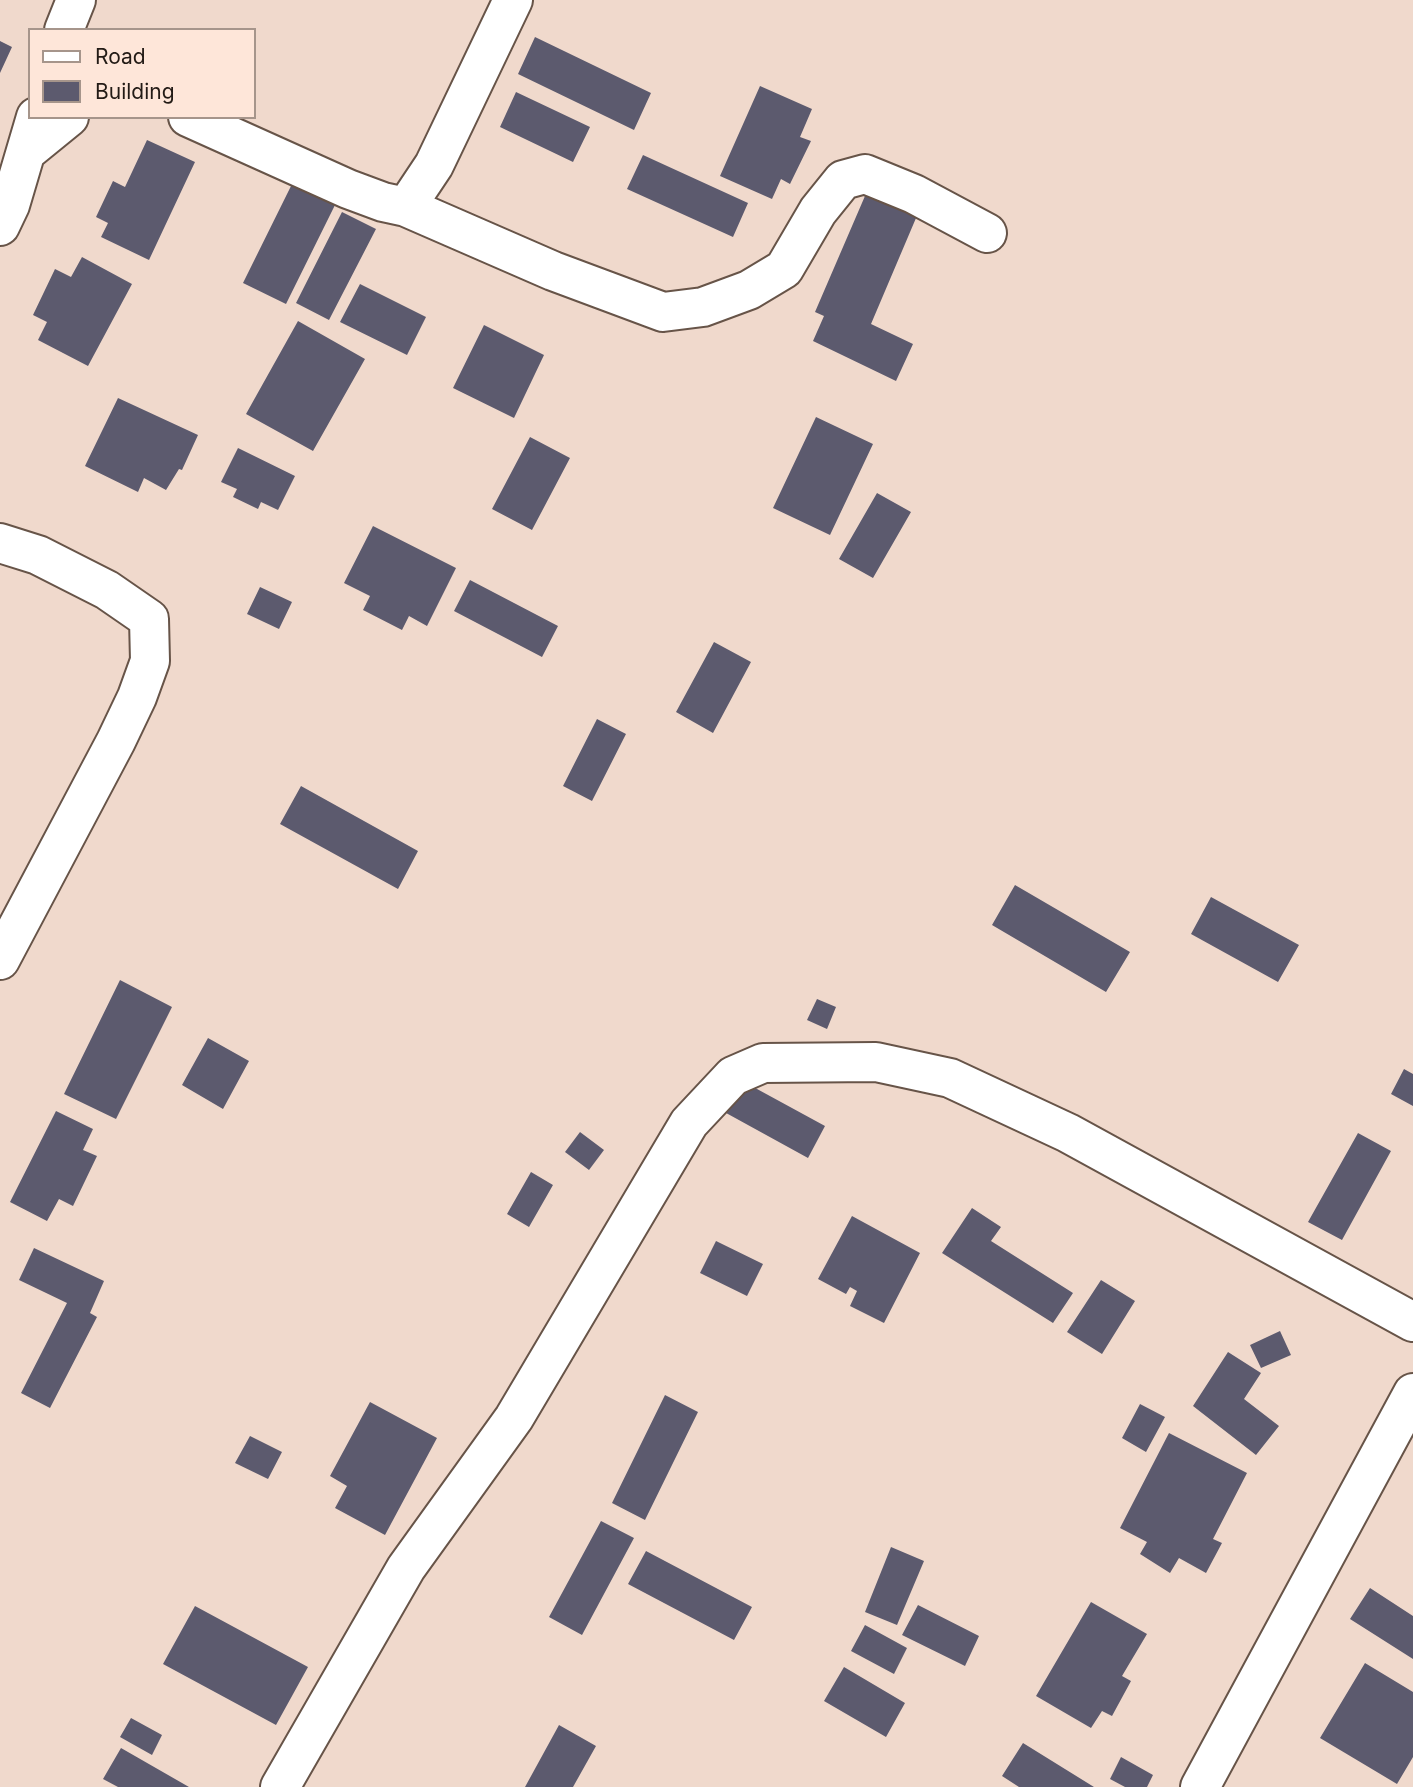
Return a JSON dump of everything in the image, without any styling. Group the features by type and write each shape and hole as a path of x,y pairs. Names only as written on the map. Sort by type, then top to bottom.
{"street":[{"path":"65,28 76,0"},
{"path":"406,207 434,165 513,0"},
{"path":"0,226 10,205 31,134 65,119"},
{"path":"192,119 348,189 406,207 553,271 663,312 703,307 749,290 784,269 818,211 843,180 865,174 914,194 987,233"},
{"path":"0,543 38,555 72,572 107,590 149,619 150,661 137,697 116,741 0,960"},
{"path":"279,1787 406,1568 514,1418 689,1123 733,1076 763,1063 876,1062 950,1078 1068,1133 1413,1322"},
{"path":"1200,1787 1413,1393"}],"building":[{"path":"535,37 651,93 634,130 518,74"},
{"path":"0,41 12,47 0,73"},
{"path":"760,86 812,109 800,137 811,141 790,184 781,179 772,199 720,176"},
{"path":"516,92 590,127 573,162 500,127"},
{"path":"147,140 195,162 149,260 101,237 108,223 96,217 113,181 125,187"},
{"path":"643,155 748,203 733,237 627,189"},
{"path":"292,184 335,205 286,304 243,283"},
{"path":"868,189 919,211 871,324 913,344 896,381 813,341 824,316 815,312"},
{"path":"342,212 376,229 329,320 296,303"},
{"path":"82,257 132,284 88,366 38,340 47,322 33,315 55,269 71,277"},
{"path":"360,284 426,317 407,355 340,322"},
{"path":"298,321 365,359 313,451 246,414"},
{"path":"484,325 544,355 514,418 453,388"},
{"path":"118,398 198,435 182,470 179,469 166,490 144,478 138,492 85,466"},
{"path":"816,417 873,444 830,535 773,508"},
{"path":"530,437 570,458 532,530 492,509"},
{"path":"238,448 295,476 278,510 261,502 258,509 233,497 237,489 221,482"},
{"path":"877,493 911,512 873,578 839,559"},
{"path":"373,526 456,568 427,626 409,616 402,630 363,610 370,596 344,583"},
{"path":"470,580 558,626 542,657 454,611"},
{"path":"260,587 292,602 279,629 247,614"},
{"path":"714,642 751,662 713,733 676,712"},
{"path":"597,719 626,734 592,801 563,786"},
{"path":"301,786 418,851 398,889 280,824"},
{"path":"1015,885 1130,952 1106,992 992,925"},
{"path":"1211,897 1299,945 1278,982 1191,934"},
{"path":"120,980 172,1007 116,1119 64,1094"},
{"path":"817,999 836,1007 827,1029 807,1020"},
{"path":"208,1038 249,1061 223,1109 182,1085"},
{"path":"1404,1069 1413,1074 1413,1106 1391,1094"},
{"path":"735,1077 825,1126 808,1158 717,1108"},
{"path":"56,1111 93,1129 83,1150 97,1156 73,1206 59,1199 47,1221 10,1202"},
{"path":"580,1132 604,1150 589,1170 565,1152"},
{"path":"1358,1133 1391,1151 1342,1240 1308,1222"},
{"path":"531,1172 553,1185 529,1227 507,1214"},
{"path":"972,1208 1001,1227 991,1241 1073,1293 1053,1323 942,1253"},
{"path":"852,1216 920,1253 884,1323 850,1306 857,1291 850,1287 846,1294 818,1279"},
{"path":"716,1241 763,1264 747,1296 700,1273"},
{"path":"34,1248 104,1281 90,1313 97,1317 50,1408 21,1393 67,1303 19,1280"},
{"path":"1101,1280 1135,1301 1102,1354 1067,1332"},
{"path":"1280,1331 1291,1355 1261,1368 1250,1345"},
{"path":"1228,1352 1261,1373 1244,1399 1279,1426 1256,1455 1193,1406"},
{"path":"665,1395 698,1412 645,1520 612,1503"},
{"path":"370,1402 437,1438 385,1535 335,1508 347,1486 330,1476"},
{"path":"1140,1404 1165,1417 1146,1452 1122,1438"},
{"path":"1169,1433 1247,1473 1213,1539 1222,1543 1206,1573 1179,1558 1170,1573 1140,1554 1147,1542 1120,1528"},
{"path":"250,1436 282,1452 268,1479 235,1463"},
{"path":"601,1521 634,1538 582,1635 549,1617"},
{"path":"891,1547 924,1561 897,1625 865,1612"},
{"path":"646,1551 752,1607 734,1640 628,1584"},
{"path":"1370,1588 1413,1616 1413,1659 1350,1619"},
{"path":"1091,1602 1147,1634 1122,1676 1131,1681 1112,1716 1102,1711 1091,1728 1036,1696"},
{"path":"918,1605 979,1636 965,1666 902,1635"},
{"path":"195,1606 308,1667 276,1725 163,1664"},
{"path":"865,1625 907,1648 894,1674 851,1651"},
{"path":"1365,1663 1413,1692 1413,1757 1397,1784 1320,1738"},
{"path":"844,1667 905,1703 886,1737 824,1701"},
{"path":"131,1718 162,1735 152,1755 120,1737"},
{"path":"559,1725 596,1746 573,1787 525,1787"},
{"path":"1023,1743 1094,1787 1019,1787 1002,1776"},
{"path":"121,1748 189,1787 118,1787 103,1779"},
{"path":"1121,1757 1153,1775 1147,1787 1125,1787 1110,1779"}]}
